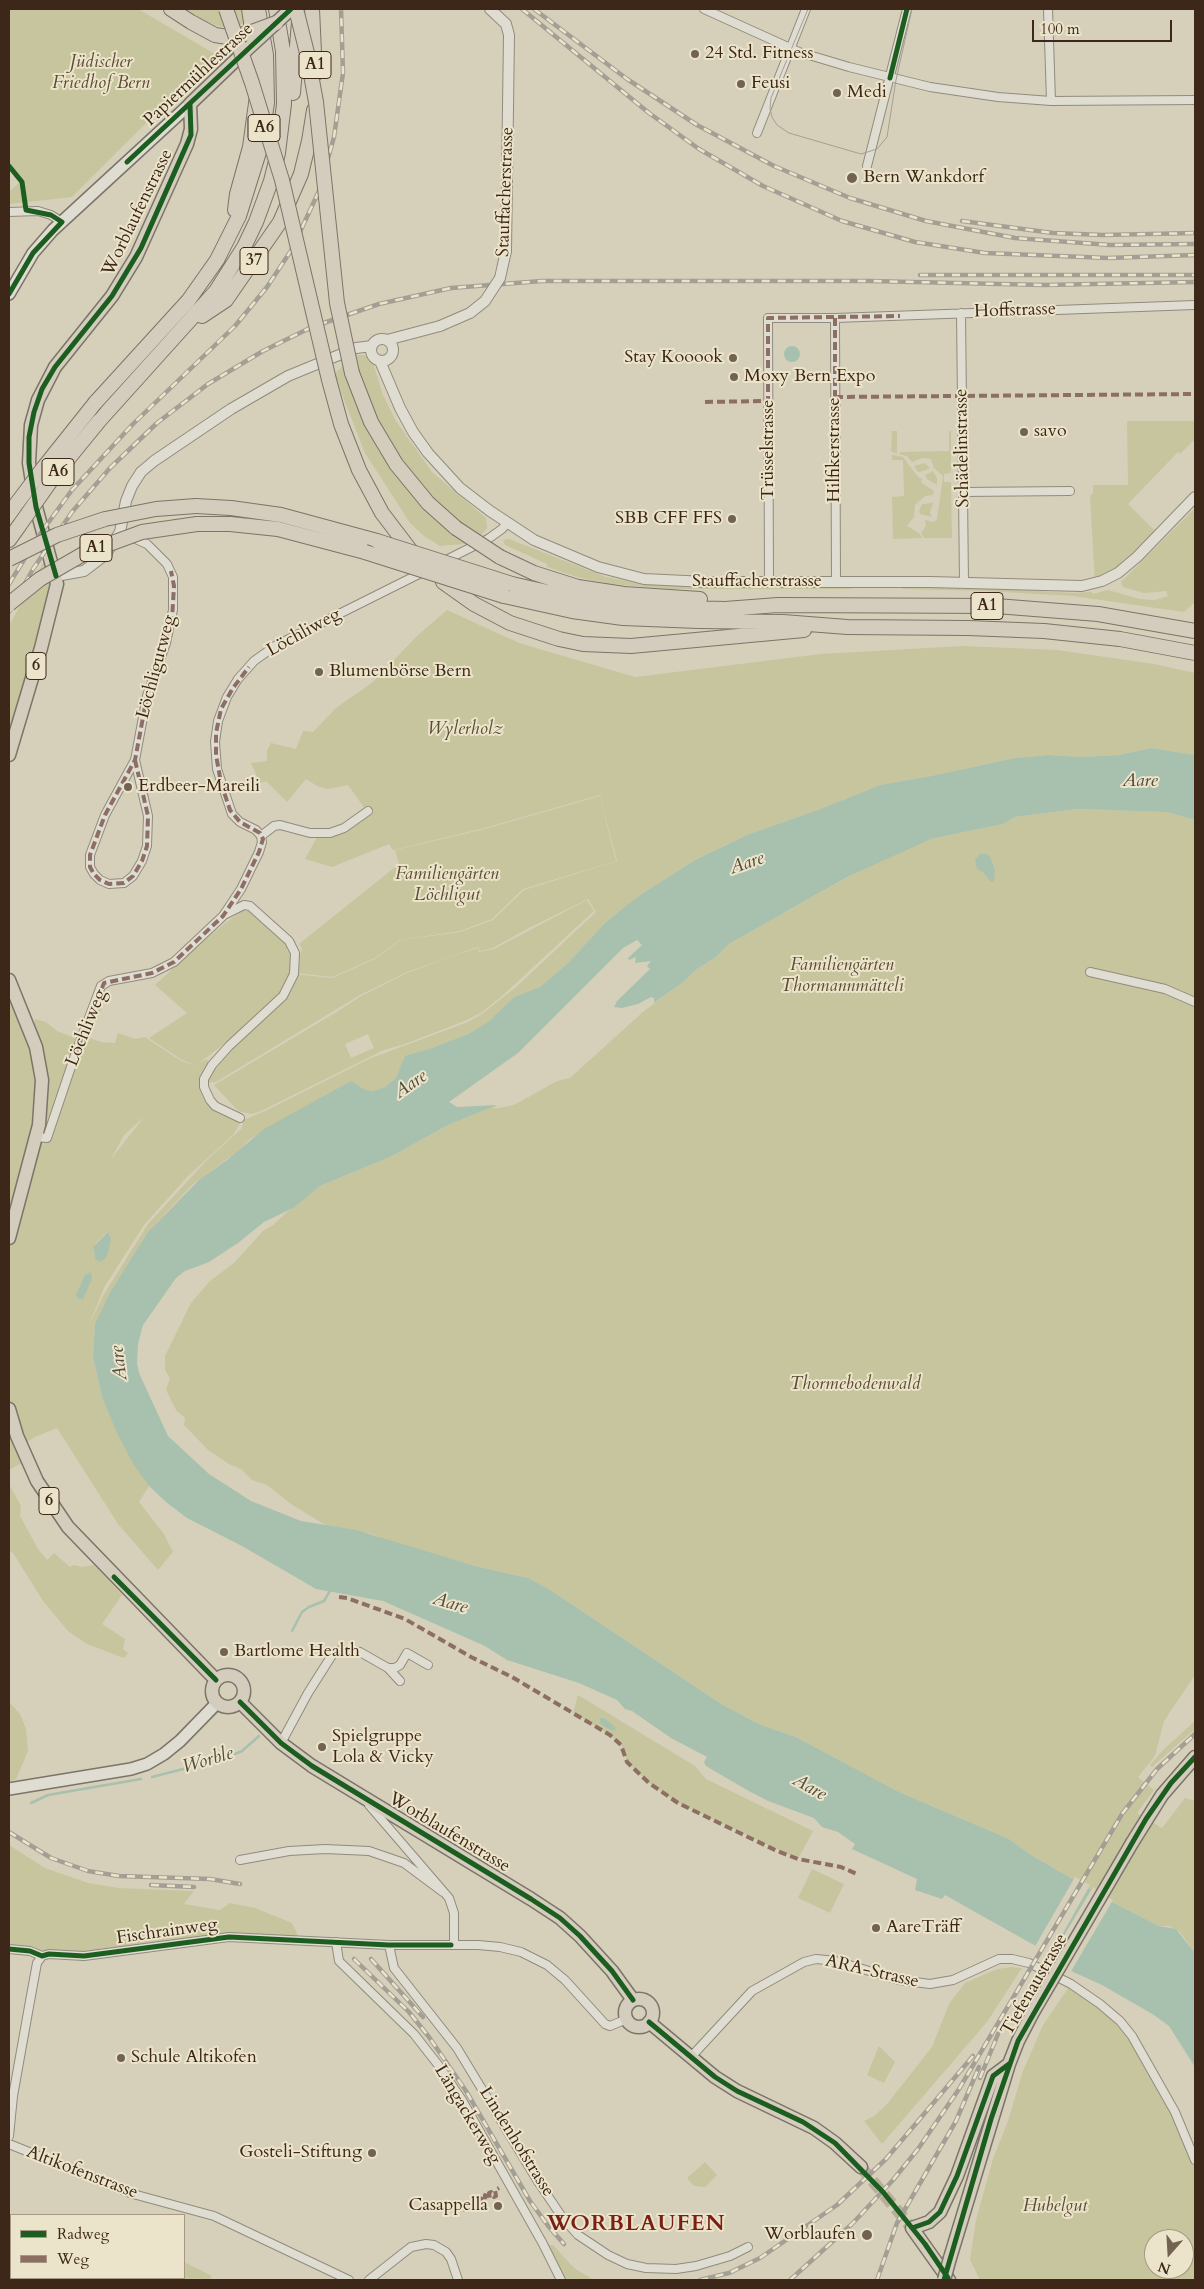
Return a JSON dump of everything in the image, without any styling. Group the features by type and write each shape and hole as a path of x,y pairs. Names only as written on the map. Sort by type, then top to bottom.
{"highway":[{"path":"171,9 216,35 228,37 246,34 276,16"},
{"path":"226,9 255,91 282,180 341,424 358,470 382,513 416,557 443,582 474,604 510,623 558,639 583,644 632,646 728,636 847,627"},
{"path":"296,9 314,93 336,295 352,373 371,422 396,464 428,503 456,528 500,557 555,580 600,591 778,605"},
{"path":"278,153 290,126 295,52 301,9"},
{"name":"A1","path":"280,222 301,174 313,121 315,75 312,9"},
{"name":"A6","path":"12,511 95,403 188,301 217,260 233,231 254,173 265,122 268,74 251,12"},
{"name":"A6","path":"9,540 50,482 100,421 216,291 244,247 264,200 278,153 285,88 283,52 276,16"},
{"name":"37","path":"183,329 226,300 280,222"},
{"name":"A1","path":"9,560 56,536 105,519 156,509 196,506 230,508 281,515 377,541 512,584 574,598 648,607 725,609 778,605 946,605 1038,608 1123,617 1195,631"},
{"name":"A1","path":"9,604 40,579 85,553 142,532 197,524 230,524 278,529 365,552 504,596 564,610 622,618 783,622 847,627 1044,631 1120,639 1195,653"}],"main road":[{"name":"Papiermühlestrasse","path":"9,294 33,253 62,222 241,55 276,16 291,9"},
{"name":"Worblaufenstrasse","path":"9,755 57,591 56,576 36,507 30,463 30,437 34,412 42,389 52,372 112,296 141,248 191,135 190,104"},
{"path":"9,980 31,1033 39,1061 42,1108 36,1138 9,1238"},
{"name":"6","path":"9,1410 17,1436 37,1481 64,1522 95,1557 216,1680"},
{"path":"225,1676 239,1680 244,1689 240,1702 226,1707 217,1703 212,1689 216,1680 225,1676"},
{"name":"Worblaufenstrasse","path":"240,1702 281,1743 312,1766 560,1918 580,1936 612,1972 633,2000"},
{"path":"9,1789 130,1769 147,1764 170,1751 217,1703"},
{"name":"Tiefenaustrasse","path":"944,2280 1009,2064 1024,2028 1146,1818 1171,1783 1195,1757"},
{"path":"633,2000 643,2000 650,2006 652,2013 649,2022 638,2026 631,2024 626,2019 625,2010 633,2000"},
{"path":"649,2022 690,2058 737,2091 814,2128 835,2143 861,2167"},
{"path":"949,2280 912,2228 929,2222 940,2212 957,2176 993,2076 1009,2064"}],"street":[{"name":"Stauffacherstrasse","path":"120,532 127,498 132,486 145,468 231,409 288,376 356,348 372,346 378,340 387,340 440,326 466,316 486,301 500,278 506,251 510,35 506,24 490,9"},
{"path":"704,9 790,48 890,78 962,92 1050,101 1195,100"},
{"path":"757,133 806,9"},
{"path":"867,166 907,9"},
{"path":"1048,9 1050,101"},
{"path":"9,212 38,211 51,215 62,222"},
{"name":"Hoffstrasse","path":"768,318 835,318 1195,305"},
{"name":"Schädelinstrasse","path":"962,313 964,583"},
{"name":"Trüsselstrasse","path":"768,318 769,582"},
{"name":"Hilfikerstrasse","path":"835,318 836,582"},
{"path":"380,361 389,359 393,352 391,344 387,340"},
{"name":"Stauffacherstrasse","path":"372,346 373,355 380,361 406,420 428,453 460,488 507,523 552,548 630,577 663,581 964,583 1068,587 1102,581 1118,573 1195,497"},
{"path":"963,492 1070,491"},
{"name":"Löchliweg","path":"36,1138 47,1138 75,1055 104,983 164,969 189,949 223,916 240,890 262,847 261,836 256,830 240,822 232,814 217,769 215,742 218,721 226,698 238,679 254,661 275,646 488,538 502,530 507,523"},
{"path":"56,576 76,574 95,564 111,548 120,532"},
{"name":"Löchligutweg","path":"120,532 147,544 162,558 171,571 174,586 172,620 147,696 135,760 105,815 90,855 90,867 94,874 100,880 109,884 124,883 133,876 142,861 147,846 148,816 135,760"},
{"path":"261,836 274,826 280,825 310,833 330,833 344,828 368,811"},
{"name":"Löchliweg","path":"223,916 244,905 250,906 283,935 293,946 295,953 294,974 283,996 229,1046 212,1065 204,1079 204,1087 215,1106 240,1118"},
{"path":"1090,972 1165,989 1195,1002"},
{"path":"281,1743 308,1693 334,1652 340,1650 360,1652 388,1668 400,1681"},
{"path":"388,1668 400,1664 408,1653 428,1665"},
{"path":"363,1797 443,1892 454,1910 454,1945"},
{"path":"240,1860 288,1851 325,1849 369,1851 404,1863 443,1892"},
{"name":"Fischrainweg","path":"9,1949 30,1951 42,1956 103,1954 229,1937 389,1945 500,1947 530,1956 547,1966 565,1980 605,2024 610,2026 626,2019"},
{"name":"Längackerweg","path":"336,1942 339,1961 414,2034 453,2086 543,2244 561,2280"},
{"name":"Lindenhofstrasse","path":"389,1945 394,1968 457,2048 537,2180 562,2216 582,2238 620,2261 653,2269 676,2268 712,2262 748,2247"},
{"name":"Altikofenstrasse","path":"9,2136 13,2096 30,2001 38,1963 42,1956"},
{"name":"ARA-Strasse","path":"690,2058 752,1991 804,1962 816,1959 836,1961 899,1980 930,1984 953,1980 999,1959 1012,1959 1036,1966 1071,1984 1100,2004 1120,2021 1132,2036 1175,2112 1195,2160"},
{"name":"Altikofenstrasse","path":"9,2144 133,2194 222,2219 349,2280"},
{"path":"369,2280 411,2248 426,2244 434,2245 446,2252 451,2259 458,2280"}],"green space":[{"name":"Jüdischer Friedhof Bern","path":"9,9 138,9 215,54 72,197 9,204 9,192 21,181 9,167"},
{"path":"187,9 241,9 244,24 221,27 203,20"},
{"path":"356,355 364,355 372,360 383,395 396,421 432,472 486,518 487,528 480,536 465,544 440,546 424,536 410,523 365,453 334,374"},
{"path":"1127,421 1195,421 1195,439 1180,454 1178,452 1128,504 1159,535 1137,557 1095,584 1090,496 1093,493 1093,485 1128,485"},
{"path":"892,431 897,431 897,454 891,451"},
{"path":"949,431 951,431 951,473 944,474 944,482 951,482 952,538 924,538 921,533 926,526 925,520 934,522 937,519 943,476 934,468 931,459 922,458 912,462 907,456 899,454 900,452 949,451"},
{"path":"892,455 903,457 918,477 923,479 922,483 934,491 933,495 925,496 915,505 914,517 907,526 919,533 922,538 893,539 892,497 904,496 903,460 892,460"},
{"path":"925,463 930,468 924,471 918,472 914,466"},
{"path":"933,471 937,478 937,485 927,479 925,475"},
{"path":"933,503 930,513 932,517 920,514 919,511 922,504"},
{"path":"1195,508 1195,602 1184,612 1073,596 902,589 902,587 985,588 1073,593 1091,592 1093,594 1108,590 1140,599 1155,600 1168,596 1166,591 1144,593 1123,587 1121,582"},
{"path":"509,539 606,577 640,584 734,588 852,587 852,589 671,589 610,584 577,577 547,567 547,564 505,545 503,540"},
{"path":"44,561 49,585 48,598 9,736 9,626"},
{"name":"Wylerholz","path":"447,610 519,643 635,677 821,654 962,646 1057,650 1154,664 1195,673 1195,755 1151,748 1119,755 1081,757 1049,755 1015,758 880,785 747,835 695,860 637,897 605,923 568,963 540,987 514,997 488,1022 468,1034 421,1052 403,1063 396,1078 385,1087 373,1091 364,1089 351,1081 250,1139 238,1151 192,1185 148,1232 110,1292 95,1324 93,1357 102,1397 126,1449 149,1486 139,1502 164,1534 173,1552 158,1570 118,1524 57,1428 35,1437 21,1446 9,1408 9,1241 40,1124 32,1032 35,1019 46,1022 57,1031 80,1040 97,999 103,1005 89,1038 101,1042 115,1043 118,1033 136,1039 145,1037 181,1061 197,1066 182,1060 149,1038 187,1013 155,985 205,939 241,911 250,911 272,928 288,946 287,950 292,956 291,972 276,1000 242,1030 198,1064 207,1059 211,1065 208,1072 273,1007 294,974 332,978 375,959 401,940 460,932 493,920 524,890 617,861 600,795 481,829 393,850 389,844 332,867 305,859 317,837 368,813 348,785 328,789 317,786 306,779 287,802 266,781 260,783 251,763 267,761 267,750 271,743 296,749 303,731 313,732 336,708 373,682 417,636","holes":["588,899 596,912 515,988 483,1013 468,1022 371,1058 265,1111 246,1119 240,1118 243,1124 241,1129 207,1160 148,1224 104,1294 88,1327 105,1286 144,1225 187,1177 233,1135 241,1122 205,1095 205,1083 216,1082 360,995 407,972 478,947 480,951 493,948","144,1117 111,1159 124,1135","107,1232 109,1235 95,1258 93,1249 95,1244"]},
{"name":"Familiengärten Löchligut","path":"600,796 616,861 523,889 492,919 460,931 400,940 375,958 332,977 296,973 298,955 301,953 302,948 299,944 399,864 395,850 481,830"},
{"name":"Thormebodenwald","path":"1077,809 1167,812 1195,820 1195,1675 1164,1721 1155,1756 1138,1777 1154,1790 1137,1813 1162,1828 1185,1798 1195,1801 1195,1953 1180,1932 1169,1926 1159,1926 1114,1903 1031,1855 1009,1839 899,1792 796,1737 761,1725 723,1705 549,1589 528,1578 475,1566 394,1543 372,1534 327,1526 291,1504 267,1485 252,1480 241,1469 229,1464 208,1450 184,1425 185,1418 176,1410 166,1390 170,1378 165,1370 165,1356 191,1303 210,1281 234,1263 264,1230 273,1225 320,1186 392,1156 448,1125 497,1105 493,1109 514,1105 557,1081 570,1078 644,1011 682,983 697,969 716,957 729,944 871,864 931,839 1003,824 1015,817"},
{"name":"Familiengärten Löchligut","path":"587,900 594,911 501,997 482,1012 467,1020 384,1050 261,1111 251,1114 238,1111 214,1085 361,996 407,973 478,948 479,952 494,949","holes":["368,1034 374,1048 351,1058 345,1044"]},
{"path":"9,993 31,1048 37,1082 34,1124 9,1220"},
{"path":"9,1425 22,1463 9,1470"},
{"path":"9,1484 21,1506 20,1516 38,1549 47,1560 54,1553 70,1567 74,1565 82,1567 94,1565 122,1595 102,1624 125,1639 123,1649 128,1653 124,1658 87,1644 68,1631 43,1601 13,1553 9,1551"},
{"path":"578,1695 695,1766 706,1779 813,1831 798,1859 678,1803 649,1783 627,1762 621,1745 610,1735 573,1713"},
{"path":"9,1702 20,1714 26,1729 28,1751 16,1779 9,1782"},
{"path":"1195,1721 1195,1729 1152,1767 1150,1765 1163,1750"},
{"path":"9,1845 45,1868 88,1883 119,1888 194,1891 184,1904 220,1910 230,1903 255,1908 292,1923 298,1940 229,1937 84,1956 9,1949"},
{"path":"812,1869 844,1884 830,1913 798,1898"},
{"path":"1022,1968 987,2022 882,2144 864,2121 874,2116 887,2104 932,2047 949,2004 965,1983 997,1969"},
{"name":"Hubelgut","path":"1071,1984 1120,2021 1175,2112 1195,2160 1195,2280 980,2280 970,2260 976,2220 993,2159 1008,2121 1023,2071 1043,2025"},
{"path":"879,2046 895,2062 884,2083 867,2075"},
{"path":"705,2162 717,2175 705,2187 694,2186 687,2178"},
{"path":"543,2244 553,2245 574,2268 594,2280 561,2280"},
{"path":"185,2262 212,2276 210,2280 176,2279 185,2279"}],"water":[{"path":"792,346 798,348 800,354 798,360 792,362 786,360 784,354 786,348"},
{"name":"Aare","path":"1151,748 1195,755 1195,820 1167,812 1077,809 1015,817 1003,824 931,839 849,876 729,944 716,957 697,969 682,983 654,1003 654,998 651,997 638,1004 622,1008 614,1007 617,1001 650,969 647,966 651,961 635,963 636,957 629,960 628,958 642,945 637,940 623,948 518,1053 449,1102 457,1107 497,1105 448,1125 392,1156 320,1186 293,1208 264,1222 238,1243 209,1262 185,1271 176,1278 143,1325 138,1344 137,1363 139,1373 168,1436 209,1474 251,1501 301,1521 356,1530 475,1566 528,1578 549,1589 723,1705 761,1725 796,1737 899,1792 1009,1839 1031,1855 1114,1903 1159,1926 1176,1929 1195,1953 1195,2067 1169,2026 1154,2015 1102,1985 1073,1972 1034,1945 945,1895 942,1899 915,1890 917,1879 852,1849 855,1844 838,1832 822,1827 814,1818 768,1801 706,1766 704,1762 707,1757 671,1738 632,1711 625,1709 617,1700 579,1683 507,1660 485,1646 383,1601 316,1589 242,1546 187,1518 149,1486 134,1465 118,1435 102,1397 93,1357 95,1324 110,1292 148,1232 199,1180 227,1160 264,1129 351,1081 364,1089 373,1091 385,1087 396,1078 405,1056 468,1034 488,1022 514,997 540,987 568,963 605,923 637,897 695,860 747,835 880,785 1015,758 1049,755 1081,757 1119,755"},
{"path":"980,854 987,854 990,857 995,870 994,881 991,882 983,872 977,869 975,860"},
{"path":"108,1232 111,1239 108,1253 104,1260 99,1262 95,1258 93,1247"},
{"path":"91,1272 92,1279 83,1299 78,1299 76,1295 85,1275"},
{"path":"600,1718 604,1718 613,1725 616,1728 614,1731 600,1723"}],"pier":[{"path":"1075,1877 1090,1885 1049,1958 1034,1948"},
{"path":"1093,1887 1113,1900 1070,1973 1050,1959"}],"waterway":[{"name":"Worble","path":"292,1631 302,1612 324,1601 331,1589"},
{"name":"Worble","path":"152,1777 226,1758 242,1751 259,1736"},
{"name":"Worble","path":"31,1803 48,1795 141,1779"}],"tunnel":[{"path":"861,2167 912,2228"}],"tram line":[{"path":"808,9 771,98 770,109 772,117 777,125 789,133 861,154 877,149 887,137 896,80 912,9"}],"railway":[{"path":"9,584 40,534 72,490 133,424 235,326 267,287 292,249 319,191 334,137 343,73 341,9"},
{"path":"522,9 649,113 699,149 763,186 842,221 915,242 985,253 1108,258 1195,255"},
{"path":"534,9 627,79 697,125 774,166 850,198 926,221 1015,238 1110,245 1195,244"},
{"path":"962,221 1053,233 1103,235 1195,233"},
{"path":"920,275 1195,275"},
{"path":"9,612 33,569 72,512 110,468 157,423 208,384 263,351 312,327 379,304 451,288 542,281 870,281 1044,285 1195,282"},
{"path":"790,2280 852,2224 893,2180 918,2149 959,2089 1122,1814 1157,1769 1195,1734"},
{"path":"9,1832 51,1858 88,1871 119,1876 210,1879 240,1884"},
{"path":"151,1885 194,1887"},
{"path":"354,1959 409,2012 429,2037 466,2091 530,2201 564,2244"},
{"path":"371,1959 423,2017"},
{"path":"980,2078 998,2034"},
{"path":"700,2280 729,2273 760,2258 837,2205 886,2159 973,2056"},
{"path":"877,2280 897,2223 956,2121 979,2067"}],"marked path":[{"path":"705,402 768,401 768,318 900,316"},
{"path":"835,318 835,422"},
{"path":"835,397 1195,394"},
{"path":"135,760 148,816 147,846 142,861 133,876 124,883 109,884 100,880 94,874 90,867 90,855 105,815 135,760 147,696 172,620 174,586 171,571"},
{"path":"75,1055 104,983 152,973 174,962 223,916 241,889 259,852 263,839 260,833 240,822 230,810 221,783 216,755 216,733 221,709 233,688 249,667"},
{"path":"339,1597 347,1598 405,1619 471,1657 512,1677 610,1735 621,1745 627,1762 649,1783 678,1803 777,1851 798,1859 841,1867 859,1875"},
{"path":"463,2210 475,2205 474,2201 480,2203 480,2198 485,2201 485,2195 490,2199 489,2193 491,2192 494,2197 496,2196 495,2190 499,2188"}],"cycle path":[{"path":"127,162 291,9"},
{"path":"890,78 907,9"},
{"path":"56,576 36,507 29,463 29,437 34,412 42,389 55,367 112,296 141,248 191,135 190,104"},
{"path":"9,166 22,182 26,210 51,215 62,222 33,253 9,294"},
{"path":"114,1577 216,1680"},
{"path":"240,1702 281,1743 312,1766 560,1918 580,1936 612,1971 633,2000"},
{"path":"944,2280 991,2119 1018,2041 1146,1819 1171,1783 1195,1757"},
{"path":"9,1949 30,1951 42,1956 49,1954 84,1956 229,1937 389,1945 451,1945"},
{"path":"649,2022 715,2077 737,2091 803,2122 835,2143 883,2192 925,2244 948,2278"},
{"path":"912,2228 929,2222 940,2212 957,2176 993,2076 1009,2064"}],"place":[{"name":"24 Std. Fitness","path":"695,54"},
{"name":"Feusi","path":"741,84"},
{"name":"Medi","path":"837,93"},
{"name":"Bern Wankdorf","path":"852,178"},
{"name":"Stay Kooook","path":"733,358"},
{"name":"Moxy Bern Expo","path":"734,377"},
{"name":"savo","path":"1024,432"},
{"name":"SBB CFF FFS","path":"732,519"},
{"name":"Blumenbörse Bern","path":"319,672"},
{"name":"Erdbeer-Mareili","path":"128,787"},
{"name":"Bartlome Health","path":"224,1652"},
{"name":"Spielgruppe Lola & Vicky","path":"322,1747"},
{"name":"AareTräff","path":"876,1928"},
{"name":"Schule Altikofen","path":"121,2058"},
{"name":"Gosteli-Stiftung","path":"372,2153"},
{"name":"Casappella","path":"498,2206"},
{"name":"Worblaufen","path":"867,2235"}],"district":[{"name":"WORBLAUFEN","path":"636,2225"}],"park label":[{"name":"Familiengärten Thormannmätteli","path":"842,976"}]}
